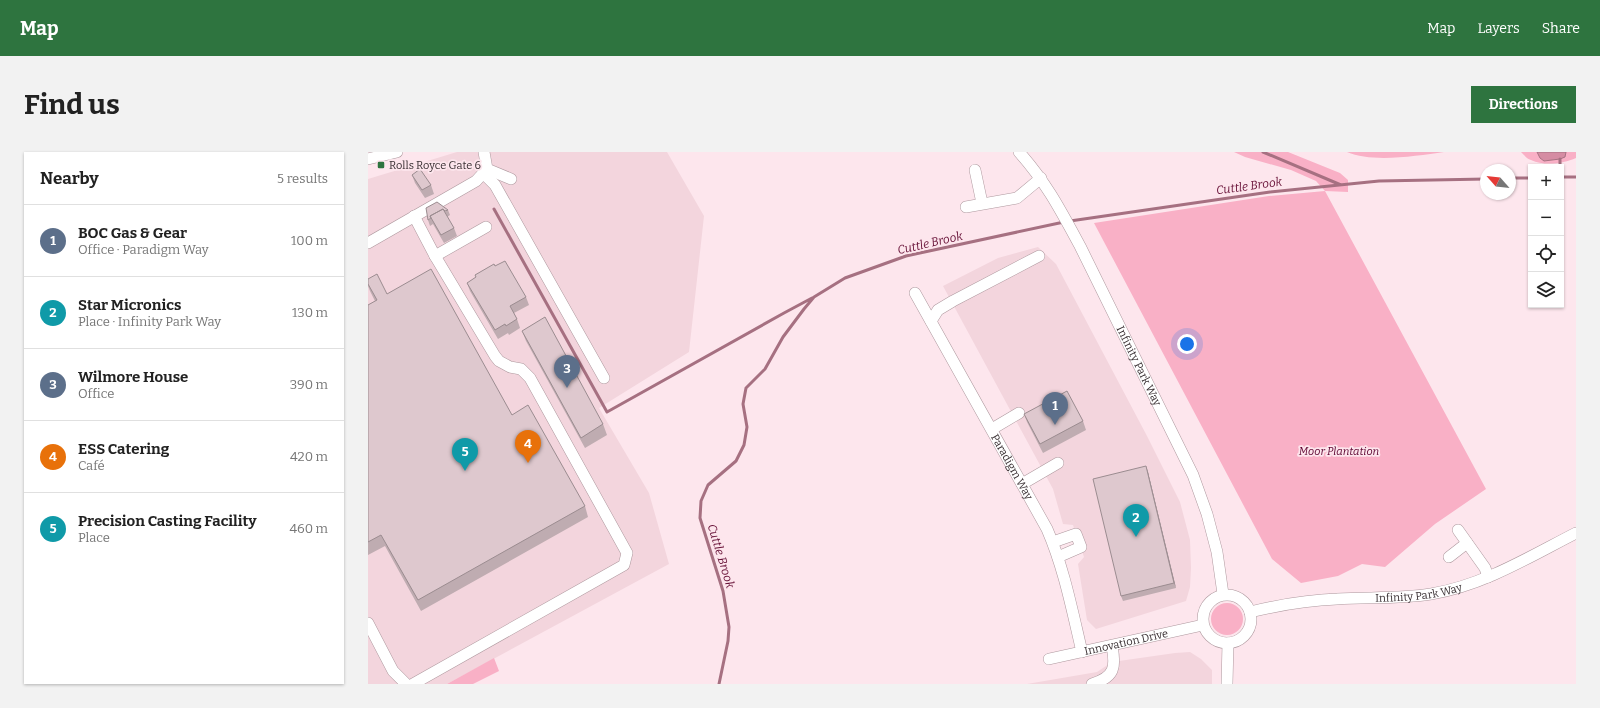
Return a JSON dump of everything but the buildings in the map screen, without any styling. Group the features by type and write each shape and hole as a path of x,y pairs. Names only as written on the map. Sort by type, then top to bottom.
{"street":[{"path":"368,159 397,152"},
{"path":"484,152 485,171 495,185 604,378"},
{"name":"Infinity Park Way","path":"1019,152 1041,178 1060,208 1193,475 1207,514 1217,552 1223,594"},
{"path":"975,170 982,203"},
{"path":"485,171 511,179"},
{"path":"368,243 476,181 485,171"},
{"path":"966,207 1017,198 1041,178"},
{"path":"414,216 435,256 495,356 510,368 521,369 530,378 627,553 624,566 414,684"},
{"path":"435,256 486,227"},
{"path":"931,321 938,310 1039,256"},
{"name":"Paradigm Way","path":"915,293 992,429 1053,542 1082,652"},
{"path":"992,429 1018,413"},
{"path":"1022,484 1058,464"},
{"path":"1458,530 1485,568 1488,578"},
{"name":"Infinity Park Way","path":"1250,612 1308,601 1404,597 1452,590 1488,578 1576,533"},
{"path":"1053,542 1076,534 1080,547 1058,557"},
{"path":"1449,557 1467,543"},
{"path":"1223,594 1240,598 1246,604 1250,612 1251,621 1246,633 1237,641 1228,643 1212,639 1206,633 1202,617 1204,609 1212,600 1223,594"},
{"path":"368,623 394,671 406,684"},
{"name":"Innovation Drive","path":"1049,659 1203,625"},
{"path":"1227,684 1228,643"},
{"path":"1094,684 1109,676 1114,669 1115,658 1112,646"}],"shaded area":[{"path":"457,152 667,152 704,216 689,352 599,408 649,493 669,564 447,684 368,684 368,179"},
{"path":"1537,152 1566,152 1565,157 1544,161 1540,158"},
{"path":"1038,247 1056,264 1147,436 1180,502 1190,540 1190,587 1186,601 1096,629 1087,620 1078,564 1084,557 1073,525 1063,524 1053,489 943,286 998,258"},
{"path":"1190,652 1201,659 1212,670 1212,684 1027,684 1097,672 1112,662"}],"green space":[{"path":"1234,152 1288,152 1340,173 1348,180 1348,192 1325,191 1316,181 1291,170 1245,157"},
{"path":"1347,152 1444,152 1408,157 1381,158 1357,155"},
{"path":"1521,152 1537,152 1540,158 1544,161 1565,157 1566,152 1576,152 1576,158 1559,163 1548,164 1536,162 1526,157"},
{"name":"Moor Plantation","path":"1325,191 1486,489 1435,524 1385,567 1362,564 1338,576 1301,583 1272,559 1094,223 1269,196"},
{"path":"1224,603 1230,603 1240,610 1243,619 1242,625 1236,632 1230,635 1224,635 1214,628 1211,622 1211,616 1218,606"},
{"path":"494,658 499,671 473,684 447,684"}],"waterway":[{"path":"1263,152 1341,185"},
{"path":"1560,159 1560,164"},
{"name":"Cuttle Brook","path":"1564,177 1576,177"},
{"name":"Cuttle Brook","path":"1516,178 1528,178"},
{"name":"Cuttle Brook","path":"1070,221 1270,192 1379,181 1480,179"},
{"path":"494,209 607,412 812,298"},
{"name":"Cuttle Brook","path":"719,684 728,641 729,627 723,591 700,518 701,501 708,485 736,461 744,445 747,427 743,404 746,388 765,369 783,337 814,297 845,278 906,256 1064,222"}],"place":[{"name":"Rolls Royce Gate 6","path":"381,165"},
{"name":"Wilmore House","path":"567,388"},
{"name":"BOC Gas & Gear","path":"1055,425"},
{"name":"ESS Catering","path":"528,463"},
{"name":"Precision Casting Facility","path":"465,471"},
{"name":"Star Micronics","path":"1136,537"}]}
